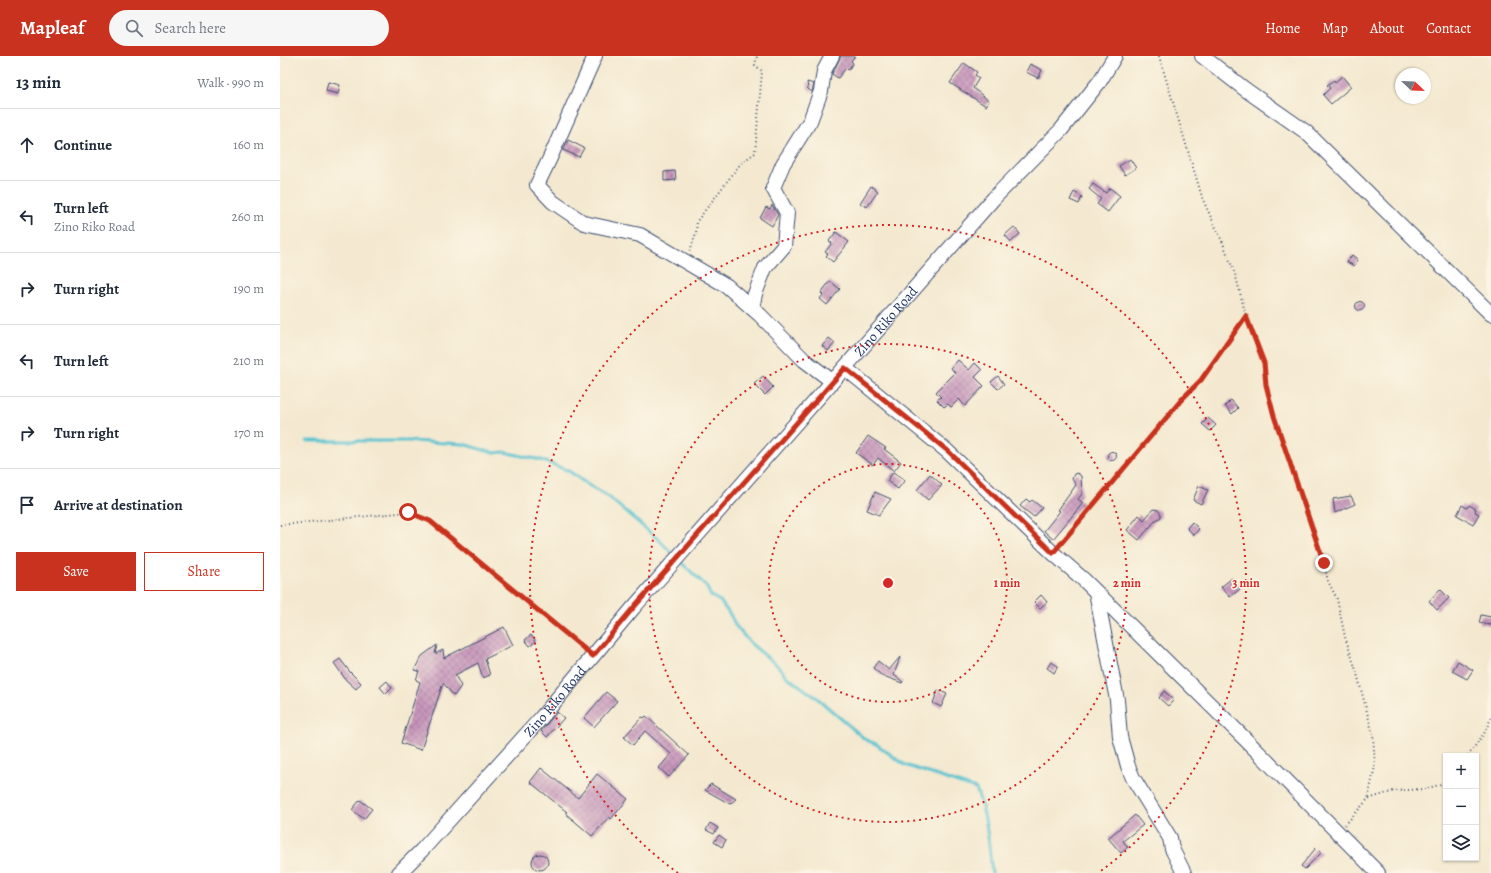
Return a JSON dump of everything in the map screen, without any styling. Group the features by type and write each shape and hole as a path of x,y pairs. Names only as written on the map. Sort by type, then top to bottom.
{"street":[{"path":"595,56 537,185 553,202 584,224 640,235 727,286 752,308 804,360 832,381"},
{"path":"752,308 755,294 765,268 784,246 787,213 773,188 783,164 810,121 821,91 824,71 832,56"},
{"name":"Zino Riko Road","path":"399,873 422,850 536,723 634,607 994,198 1061,130 1100,81 1115,56"},
{"path":"1202,56 1246,90 1306,132 1491,314"},
{"path":"845,368 948,451 1053,553 1096,592 1378,873"},
{"path":"1096,592 1117,700 1120,737 1128,766 1133,778 1170,838 1172,849 1184,873"}],"path":[{"path":"685,260 696,233 697,221 741,163 755,153 762,71 755,65 757,56"},
{"path":"1159,56 1203,200 1223,243 1236,277 1246,316 1264,363 1266,385 1274,416 1318,542 1328,581 1336,599 1345,637 1356,670 1373,734 1375,766 1368,799 1338,833"},
{"path":"1053,553 1182,399 1201,380 1246,316"},
{"path":"280,525 408,512 430,521 593,656"},
{"path":"1470,753 1485,732 1491,718"},
{"path":"1368,799 1394,791 1426,788 1443,784"}],"building":[{"path":"841,56 855,56 851,61 853,63 848,70 846,68 838,78 832,74"},
{"path":"964,63 977,72 975,75 979,78 973,88 989,101 986,106 950,83"},
{"path":"1030,64 1042,70 1038,78 1026,72"},
{"path":"1342,76 1351,87 1331,104 1323,95 1330,88 1327,85 1334,80 1335,82"},
{"path":"328,82 340,85 338,94 326,91"},
{"path":"807,82 814,84 812,92 808,89"},
{"path":"568,140 584,148 579,157 563,150"},
{"path":"1130,159 1136,168 1125,175 1119,166"},
{"path":"675,171 676,180 664,181 664,172"},
{"path":"1093,184 1106,193 1110,188 1120,196 1108,212 1097,204 1101,199 1089,189"},
{"path":"871,186 878,191 867,207 860,203"},
{"path":"1074,192 1082,197 1079,204 1070,200"},
{"path":"772,205 778,215 772,226 760,218 766,207 770,209"},
{"path":"1014,227 1020,234 1011,242 1005,235"},
{"path":"836,232 849,242 833,262 826,256 828,254 825,252 832,243 829,241"},
{"path":"1352,255 1358,260 1354,266 1347,262"},
{"path":"830,281 840,289 827,305 820,299 823,295 821,293"},
{"path":"1358,302 1362,302 1364,306 1362,310 1358,310 1356,308 1356,304"},
{"path":"829,338 835,343 828,351 822,346"},
{"path":"958,360 969,370 975,363 982,370 975,377 984,386 965,406 959,399 951,407 948,404 944,407 937,400 941,397 936,392 955,373 951,368"},
{"path":"763,376 773,387 765,395 754,384"},
{"path":"998,376 1004,384 998,389 991,382"},
{"path":"1231,400 1238,408 1232,414 1225,406"},
{"path":"1208,418 1216,425 1210,431 1202,424"},
{"path":"868,436 886,448 884,449 901,462 894,471 878,458 873,465 856,453"},
{"path":"1112,451 1117,456 1112,461 1107,456"},
{"path":"893,472 905,480 898,489 887,481"},
{"path":"1077,473 1081,476 1082,494 1078,499 1083,503 1053,539 1044,531 1060,511 1058,510 1076,485 1072,479 1074,474"},
{"path":"930,474 942,485 928,500 917,490"},
{"path":"1199,486 1208,490 1201,504 1193,500"},
{"path":"875,492 891,499 879,515 867,510"},
{"path":"1351,496 1355,504 1335,513 1333,499"},
{"path":"1026,499 1030,502 1032,500 1042,508 1034,517 1020,506"},
{"path":"1462,505 1467,508 1469,505 1476,509 1475,512 1479,514 1473,524 1457,515"},
{"path":"1153,509 1158,510 1161,517 1155,521 1139,540 1127,530 1139,515 1144,520"},
{"path":"1192,522 1199,529 1194,535 1187,528"},
{"path":"1232,578 1240,589 1230,597 1221,587"},
{"path":"1440,589 1449,598 1437,610 1429,601"},
{"path":"1041,595 1047,602 1040,608 1034,602"},
{"path":"1481,615 1491,617 1491,625 1479,623"},
{"path":"504,627 513,645 485,659 490,675 483,678 478,663 455,675 461,686 454,696 443,683 421,750 401,743 420,682 416,680 419,671 414,670 422,656 437,645 435,654 443,650 444,658"},
{"path":"531,635 536,641 530,646 525,640"},
{"path":"900,657 894,675 903,682 902,683 881,675 873,668 878,661 889,670"},
{"path":"340,659 361,683 356,689 346,680 334,663"},
{"path":"1458,661 1473,670 1467,679 1452,671"},
{"path":"1051,662 1058,666 1054,673 1047,668"},
{"path":"387,681 392,688 386,694 380,687"},
{"path":"938,690 947,694 941,707 933,703"},
{"path":"1164,691 1174,700 1168,706 1159,698"},
{"path":"606,692 617,701 594,727 584,718"},
{"path":"557,712 564,718 547,737 541,731"},
{"path":"646,716 689,755 669,777 659,768 671,754 645,731 633,745 624,737 642,717 644,718"},
{"path":"541,768 578,798 597,774 628,799 611,819 609,817 592,836 565,813 567,812 530,782"},
{"path":"711,784 736,799 730,804 705,790"},
{"path":"360,800 372,809 364,819 352,810"},
{"path":"1135,815 1143,825 1123,841 1128,847 1121,853 1108,838"},
{"path":"710,823 718,828 714,834 706,830"},
{"path":"719,835 726,840 722,847 714,842"},
{"path":"1316,848 1321,853 1305,869 1301,866"},
{"path":"537,854 543,854 548,859 546,868 543,870 537,870 532,865 532,859"}],"waterway":[{"path":"306,441 411,441 463,444 494,453 504,452 541,460 569,471 588,485 606,495 660,541 675,556"},
{"path":"680,561 706,586 711,596 720,601 731,616 735,625 750,643 779,667 786,676 817,698 866,740 876,744 905,765 976,789 983,809 989,841 992,873"}],"route":[{"path":"408,512 430,521 593,656 634,607 845,368 948,451 1053,553 1182,399 1201,380 1246,316 1264,363 1266,385 1274,416 1324,563"}]}
